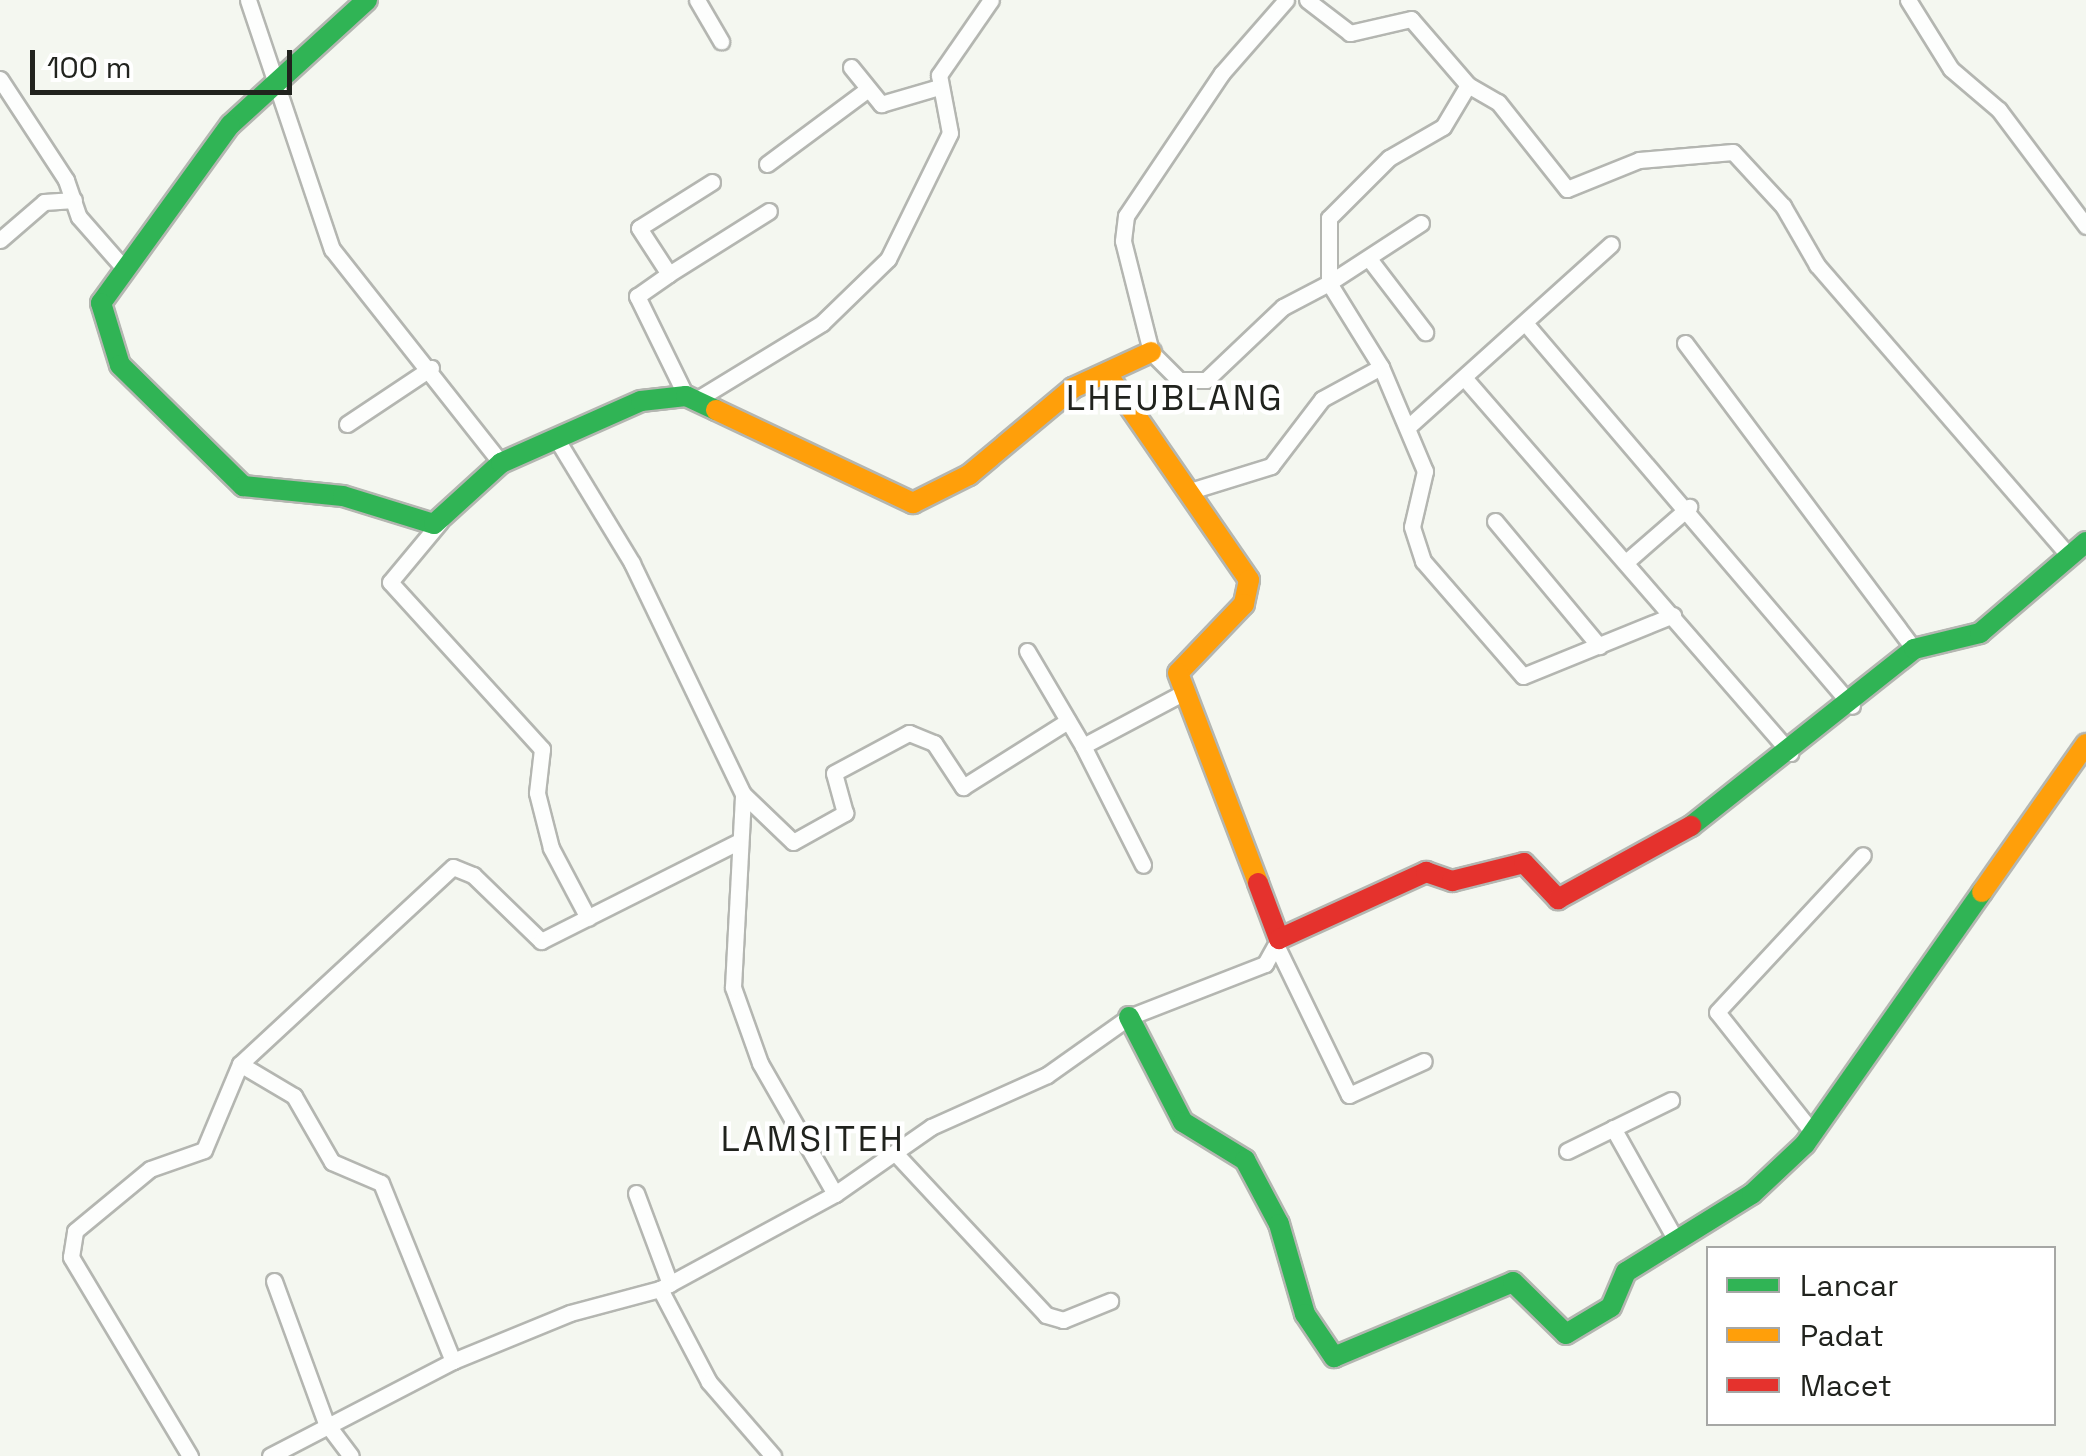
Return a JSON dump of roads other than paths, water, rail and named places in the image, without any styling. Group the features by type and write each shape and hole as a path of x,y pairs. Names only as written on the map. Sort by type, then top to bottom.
{"street":[{"path":"248,0 271,83 332,249 431,368 501,462"},
{"path":"367,0 271,83 122,266 99,309 110,347 225,474 270,495 343,496 440,522"},
{"path":"697,0 721,41"},
{"path":"851,67 881,104 938,86 991,0"},
{"path":"270,1456 326,1423 453,1361 570,1312 665,1287 835,1194 941,1121 1047,1075 1129,1017 1426,872 1452,881 1524,863 1558,898 1688,829 1852,706 1914,649 1980,633 2081,548 1879,339 1733,152 1639,160 1566,188 1498,102 1468,86 1412,18 1350,32 1308,0"},
{"path":"1908,0 1951,68 1999,110 2086,226"},
{"path":"1280,2 1130,204 1123,241 1151,352 1175,378 1206,380 1283,307 1370,260 1421,223"},
{"path":"0,79 74,200 122,266"},
{"path":"588,918 551,848 537,793 542,749 390,582 440,522 501,462 642,401 693,397 822,323 888,258 950,133 938,86"},
{"path":"1468,86 1443,127 1388,158 1329,218 1329,283 1381,367 1425,471 1414,541 1481,635 1523,676 1673,615"},
{"path":"767,164 868,89"},
{"path":"668,274 640,228 712,182"},
{"path":"0,240 44,202 74,200"},
{"path":"769,210 637,296 693,397 913,503 969,475 1073,388 1151,352"},
{"path":"1408,427 1467,381 1611,244"},
{"path":"1370,260 1424,332"},
{"path":"1526,324 1690,507 1852,706"},
{"path":"1685,343 1914,649"},
{"path":"1188,492 1271,466 1322,399 1381,367"},
{"path":"347,424 431,368"},
{"path":"1107,374 1250,588 1182,662 1181,694 1279,945 1349,1094 1424,1062"},
{"path":"1467,381 1790,754"},
{"path":"556,438 632,563 743,802 794,842 846,813 834,773 908,733 934,743 963,787 1068,721"},
{"path":"1626,562 1690,507"},
{"path":"1495,521 1598,646"},
{"path":"1027,651 1083,746 1144,865"},
{"path":"1083,746 1181,694"},
{"path":"1129,1017 1183,1122 1246,1160 1279,1224 1305,1314 1334,1357 1514,1282 1566,1334 1611,1307 1626,1272 1752,1194 1814,1133 2086,744"},
{"path":"743,802 733,987 760,1063 835,1194"},
{"path":"190,1456 68,1246 150,1169 204,1150 240,1064 452,867 474,875 532,938 588,918 739,834"},
{"path":"1814,1133 1717,1012 1863,855"},
{"path":"240,1064 294,1096 332,1162 381,1183 453,1361"},
{"path":"1567,1150 1671,1100"},
{"path":"1612,1128 1678,1242"},
{"path":"896,1154 1046,1315 1063,1320 1110,1301"},
{"path":"636,1193 665,1287 709,1382 773,1456"},
{"path":"274,1281 326,1423 351,1456"}],"district":[{"name":"LHEUBLANG","path":"1175,398"},
{"name":"LAMSITEH","path":"813,1139"}]}
